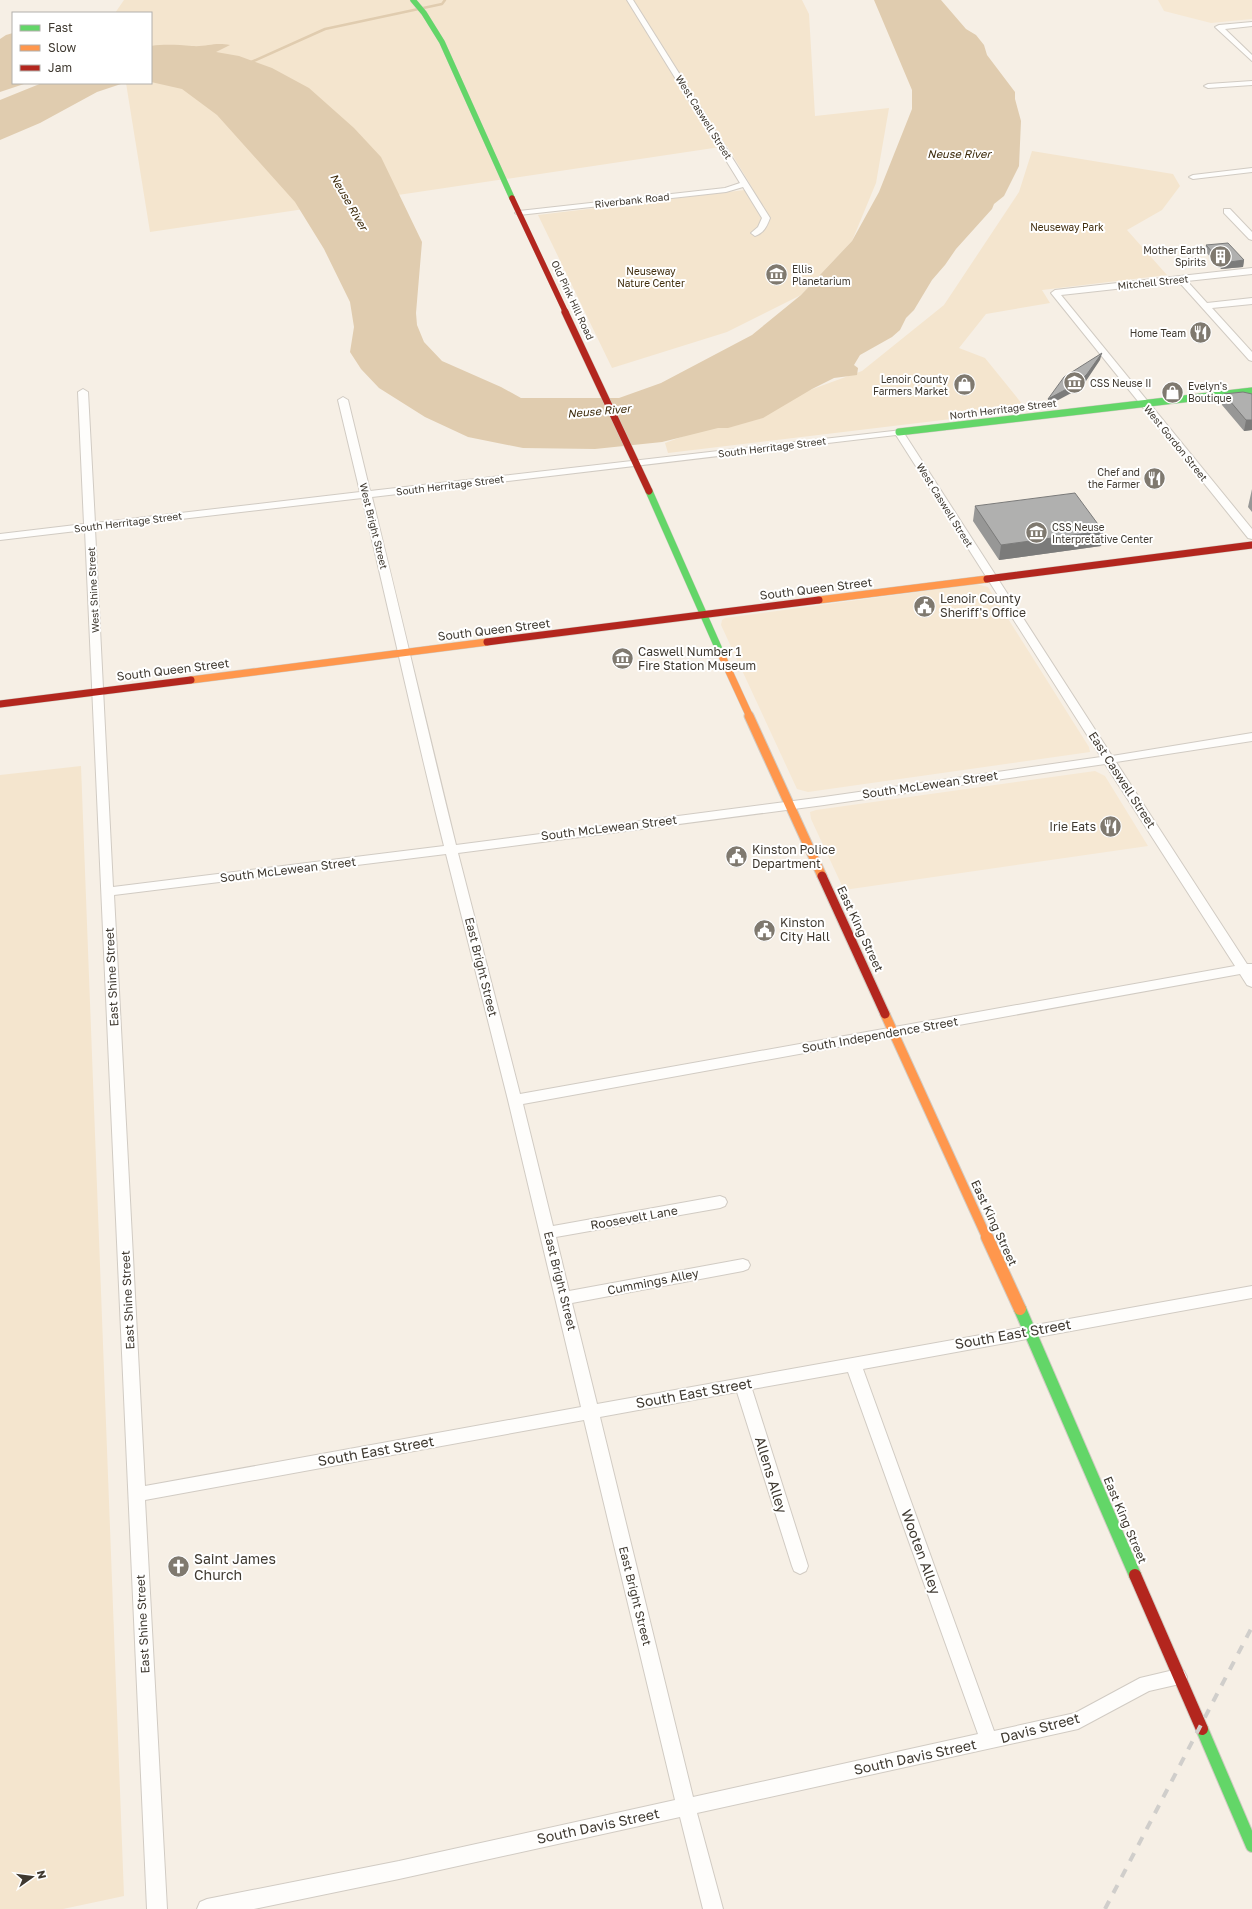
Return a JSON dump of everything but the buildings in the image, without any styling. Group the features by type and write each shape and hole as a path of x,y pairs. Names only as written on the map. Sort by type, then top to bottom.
{"main road":[{"name":"Old Pink Hill Road","path":"413,0 424,13 442,42 519,212 635,460 704,616"},
{"name":"North Herritage Street","path":"899,432 1252,391"},
{"name":"South Queen Street","path":"0,704 704,616 1252,545"},
{"name":"East King Street","path":"704,616 1030,1331 1252,1846"}],"street":[{"name":"West Caswell Street","path":"630,0 678,75 707,127 712,132 766,218 762,228 755,233"},
{"path":"1252,24 1219,27 1252,59"},
{"path":"1208,86 1252,83"},
{"path":"1192,177 1252,170"},
{"name":"Riverbank Road","path":"519,212 726,190 745,184"},
{"path":"1227,211 1252,238"},
{"name":"Mitchell Street","path":"1055,293 1252,271"},
{"path":"1181,279 1252,358"},
{"name":"West Gordon Street","path":"1055,293 1252,536"},
{"path":"1205,306 1252,301"},
{"name":"West Shine Street","path":"82,392 98,692"},
{"name":"West Bright Street","path":"343,400 405,653"},
{"name":"West Caswell Street","path":"899,432 992,579"},
{"name":"South Herritage Street","path":"0,537 366,495 635,460 899,432"},
{"name":"East Caswell Street","path":"992,579 1248,968 1252,982"},
{"name":"East Bright Street","path":"405,653 423,738 548,1233 686,1806 713,1909"},
{"name":"East Shine Street","path":"98,692 157,1909"},
{"name":"South McLewean Street","path":"108,892 789,805 1110,760 1252,737"},
{"name":"South Independence Street","path":"515,1100 895,1033 1248,968"},
{"name":"Roosevelt Lane","path":"548,1233 720,1202"},
{"name":"Cummings Alley","path":"564,1298 743,1265"},
{"name":"South East Street","path":"137,1494 1252,1292"},
{"name":"Wooten Alley","path":"854,1364 989,1742"},
{"name":"Allens Alley","path":"743,1384 800,1566"},
{"name":"Davis Street","path":"989,1742 1078,1721 1146,1684 1178,1677"},
{"name":"South Davis Street","path":"207,1909 399,1870 686,1806 989,1742"}],"shaded area":[{"path":"1158,0 1252,0 1252,19 1211,23 1164,11"},
{"path":"976,584 988,587 1089,747 1090,752 808,792 797,789 721,625 722,620 725,618"},
{"path":"1095,771 1105,776 1148,846 844,890 811,819 810,812 816,810"}],"green space":[{"name":"Neuseway Nature Center","path":"124,0 802,0 809,14 815,116 889,108 876,183 852,241 801,295 727,332 612,368 538,215 753,189 727,146 150,232 126,84 152,84 152,12 116,12"},
{"name":"Neuseway Park","path":"1032,151 1173,174 1180,186 1162,210 1127,230 1167,275 1042,290 1050,303 986,314 959,348 985,358 1027,410 668,453 665,443 862,371 944,305 1019,192"},
{"path":"81,766 124,1896 63,1909 0,1909 0,775"}],"water":[{"name":"Neuse River","path":"874,0 941,0 966,29 976,35 984,45 987,55 1015,92 1015,99 1021,121 1019,166 1004,196 994,204 992,209 956,249 932,280 914,310 906,318 900,330 892,337 860,355 854,365 858,368 857,375 834,378 812,389 763,418 728,428 718,428 662,442 595,449 523,448 468,437 425,417 379,388 361,369 350,352 354,327 350,302 324,249 295,202 217,115 182,89 152,82 152,46 230,45 216,52 239,56 272,68 309,88 354,128 381,157 422,242 416,313 417,325 424,342 442,361 501,387 521,398 619,398 661,383 752,335 801,295 852,241 879,192 912,109 912,90"},
{"path":"12,33 12,84 24,84 0,92 0,39"},
{"path":"40,84 121,84 97,92 40,123 0,140 0,100"}],"waterway":[{"path":"249,63 325,29 442,4 445,0"}],"railway":[{"path":"1105,1909 1252,1627"}],"traffic: fast":[{"path":"413,0 424,13 442,42 512,198"},
{"path":"899,432 1252,391"},
{"path":"649,491 721,654"},
{"path":"1020,1309 1135,1575"},
{"path":"1202,1729 1252,1846"}],"traffic: slow":[{"path":"819,600 987,579"},
{"path":"191,680 487,642"},
{"path":"721,654 822,876"},
{"path":"885,1014 1020,1309"}],"traffic: jam":[{"path":"512,198 649,491"},
{"path":"987,579 1252,545"},
{"path":"487,642 819,600"},
{"path":"0,704 191,680"},
{"path":"822,876 885,1014"},
{"path":"1135,1575 1202,1729"}],"place":[{"name":"Mother Earth Spirits","path":"1221,256"},
{"name":"Ellis Planetarium","path":"777,275"},
{"name":"Home Team","path":"1201,333"},
{"name":"CSS Neuse II","path":"1074,383"},
{"name":"Lenoir County Farmers Market","path":"964,385"},
{"name":"Evelyn's Boutique","path":"1173,392"},
{"name":"Chef and the Farmer","path":"1155,478"},
{"name":"CSS Neuse Interpretative Center","path":"1037,533"},
{"name":"Lenoir County Sheriff's Office","path":"925,606"},
{"name":"Caswell Number 1 Fire Station Museum","path":"623,659"},
{"name":"Irie Eats","path":"1111,827"},
{"name":"Kinston Police Department","path":"737,857"},
{"name":"Kinston City Hall","path":"764,930"},
{"name":"Saint James Church","path":"179,1567"}]}
